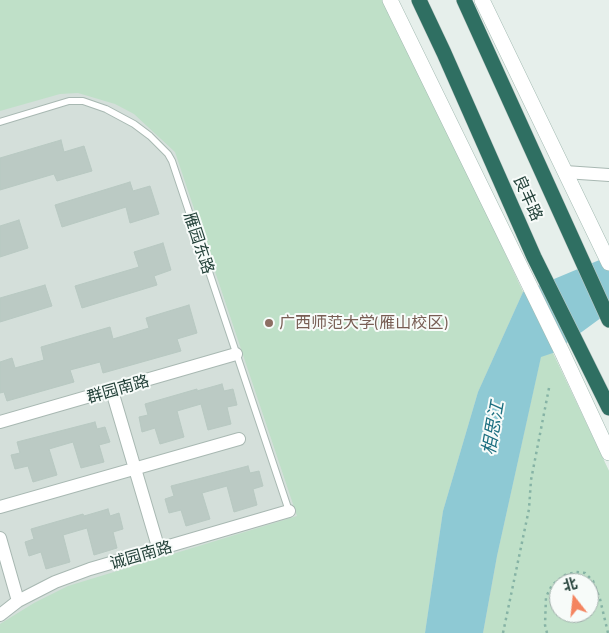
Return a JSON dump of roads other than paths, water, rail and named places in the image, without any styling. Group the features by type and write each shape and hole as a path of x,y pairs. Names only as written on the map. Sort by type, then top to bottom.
{"highway":[{"name":"良丰路","path":"419,0 534,257 609,408"},
{"name":"良丰路","path":"464,0 609,320"}],"street":[{"path":"390,0 562,352 609,454"},
{"path":"482,0 609,262"},
{"path":"566,172 609,175"},
{"name":"群园南路","path":"0,422 236,354"},
{"path":"112,391 159,550"},
{"path":"0,508 239,439"},
{"name":"诚园南路","path":"0,614 18,601 55,582 90,569 289,511"},
{"path":"0,538 18,601"}],"lane":[{"name":"雁园东路","path":"0,122 69,101 83,101 106,109 134,124 164,149 172,161 289,511"}],"water":[{"name":"相思江","path":"609,256 609,312 553,353 541,357 497,556 483,633 425,633 443,511 478,392 523,292"}],"place":[{"name":"广西师范大学(雁山校区)","path":"269,323"}]}
